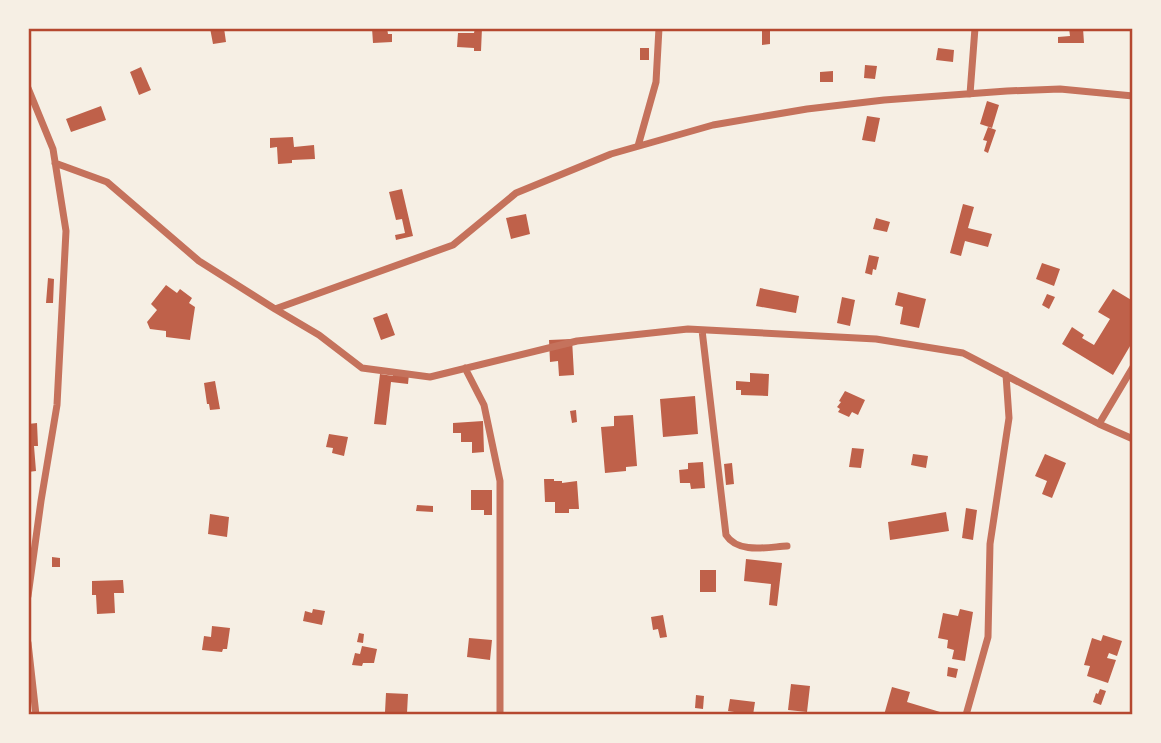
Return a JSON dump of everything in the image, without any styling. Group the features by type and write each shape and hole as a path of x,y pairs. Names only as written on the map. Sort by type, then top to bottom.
{"street":[{"path":"638,146 656,82 659,28"},
{"path":"970,94 975,28"},
{"path":"28,88 53,149 66,231 57,405 28,596"},
{"path":"275,309 453,245 516,193 611,154 713,125 807,109 970,94 1060,89 1133,96"},
{"path":"55,163 107,182 199,261 319,335 362,368 430,377 577,341 688,330 876,339 963,353 1133,439"},
{"path":"702,330 726,535 730,541 743,547 788,546"},
{"path":"1099,424 1133,367"},
{"path":"465,368 484,405 500,481 500,715"},
{"path":"966,715 988,637 990,544 1009,418 1006,375"},
{"path":"28,643 36,715"}],"building":[{"path":"210,28 224,28 226,42 213,44"},
{"path":"372,28 387,28 388,34 392,34 392,42 373,43"},
{"path":"475,28 482,28 481,51 457,47 458,33 474,33"},
{"path":"762,28 770,28 770,44 762,45"},
{"path":"1069,28 1083,28 1084,43 1058,43 1058,37 1070,36"},
{"path":"640,48 649,48 649,60 640,60"},
{"path":"938,48 954,50 953,62 936,60"},
{"path":"865,65 877,66 875,79 864,78"},
{"path":"141,67 151,90 139,95 130,72"},
{"path":"833,71 833,82 820,82 820,72"},
{"path":"987,101 999,105 992,128 980,124"},
{"path":"101,106 106,120 71,132 66,119"},
{"path":"867,116 880,118 875,142 862,140"},
{"path":"988,127 996,130 988,153 984,151 987,141 983,140"},
{"path":"293,137 294,147 314,145 315,159 278,164 277,147 270,148 270,138"},
{"path":"402,189 413,236 396,240 395,235 405,233 402,219 396,220 389,192"},
{"path":"963,204 974,207 968,228 992,234 988,247 965,241 961,256 950,253"},
{"path":"526,214 530,234 511,239 506,218"},
{"path":"876,218 890,222 887,232 873,229"},
{"path":"869,255 879,257 872,275 865,273"},
{"path":"1042,263 1060,269 1054,286 1036,279"},
{"path":"48,278 54,279 53,303 46,303"},
{"path":"166,285 177,293 180,289 192,298 189,303 195,307 190,340 166,337 166,331 150,329 147,322 157,310 151,304"},
{"path":"760,288 799,296 796,313 756,306"},
{"path":"1113,289 1133,301 1133,341 1113,375 1062,344 1072,327 1084,335 1082,338 1094,345 1110,319 1098,312"},
{"path":"898,292 926,299 919,328 900,324 903,307 895,305"},
{"path":"1047,294 1055,297 1049,309 1042,305"},
{"path":"842,297 855,300 850,326 837,323"},
{"path":"387,313 395,335 381,340 373,318"},
{"path":"572,339 574,375 559,376 558,361 550,362 549,340"},
{"path":"393,372 409,374 408,384 391,382 386,425 374,424 380,374 393,376"},
{"path":"750,373 769,374 768,396 741,395 741,390 736,390 736,381 750,382"},
{"path":"215,381 220,409 210,410 204,383"},
{"path":"845,391 865,400 858,415 852,412 849,417 838,412 839,401"},
{"path":"695,396 698,434 663,437 660,399"},
{"path":"576,410 577,422 572,423 570,411"},
{"path":"633,415 637,466 626,467 626,471 605,473 601,427 614,426 614,416"},
{"path":"483,421 484,452 472,453 472,442 461,442 461,433 453,433 453,423"},
{"path":"37,423 38,446 34,446 36,471 28,472 28,424"},
{"path":"329,434 348,437 344,456 332,453 333,448 326,447"},
{"path":"852,448 864,449 861,468 849,467"},
{"path":"913,454 928,456 926,468 911,465"},
{"path":"1045,454 1066,463 1052,498 1042,494 1047,481 1035,476"},
{"path":"703,462 705,488 691,489 690,483 680,483 679,470 688,469 688,463"},
{"path":"732,463 734,484 726,485 724,464"},
{"path":"544,479 554,479 562,483 577,481 579,509 569,509 569,513 555,513 555,502 545,502"},
{"path":"471,490 492,490 492,515 484,515 484,510 471,510"},
{"path":"417,505 433,506 433,512 416,511"},
{"path":"966,508 977,510 973,540 962,538"},
{"path":"946,512 949,531 890,540 888,522"},
{"path":"210,514 229,517 227,537 208,534"},
{"path":"52,557 60,558 60,567 52,567"},
{"path":"746,559 782,563 777,606 769,605 771,584 744,581"},
{"path":"700,570 716,570 716,592 700,592"},
{"path":"123,580 124,593 114,593 115,613 97,614 92,581"},
{"path":"313,609 325,611 322,625 303,621 305,611 312,613"},
{"path":"960,609 973,612 965,661 952,659 954,650 947,648 948,640 938,638 943,613 958,616"},
{"path":"663,615 667,637 660,638 658,629 653,630 651,617"},
{"path":"212,626 230,628 227,649 222,652 202,650 204,636 211,637"},
{"path":"359,633 364,634 363,643 357,642"},
{"path":"1103,635 1122,641 1117,656 1109,653 1107,658 1116,660 1108,683 1087,676 1090,666 1084,665 1092,638 1101,641"},
{"path":"469,638 492,640 490,660 467,657"},
{"path":"362,646 377,649 374,663 352,665 355,653 360,654"},
{"path":"948,667 958,669 956,678 947,676"},
{"path":"791,684 810,686 807,712 788,710"},
{"path":"892,687 910,692 907,702 950,715 884,715"},
{"path":"1100,689 1106,691 1101,705 1093,702"},
{"path":"386,693 408,694 407,713 385,712"},
{"path":"696,695 704,696 703,709 695,708"},
{"path":"730,699 755,702 753,715 728,711"}]}
